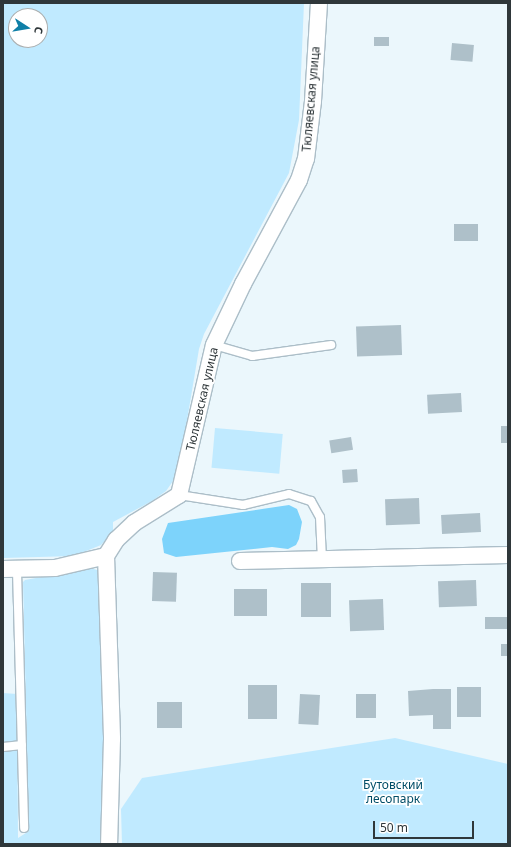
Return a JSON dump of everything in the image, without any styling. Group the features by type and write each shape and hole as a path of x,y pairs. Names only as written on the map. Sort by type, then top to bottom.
{"street":[{"name":"Тюляевская улица","path":"179,495 214,345 243,284 292,194 306,158 313,101 318,3"},
{"path":"109,844 112,739 106,556 116,540 134,523 179,495"},
{"path":"240,561 508,555"},
{"path":"10,570 55,568 106,556"}],"lane":[{"path":"214,345 252,356 331,345"},
{"path":"179,495 243,505 289,494 312,500 320,517 322,559"},
{"path":"10,570 22,745 24,828"},
{"path":"3,747 22,745"}],"green space":[{"path":"3,3 304,3 299,120 289,173 204,334 199,349 178,474 166,491 152,501 113,522 113,532 101,545 74,556 3,558"},
{"path":"215,428 283,434 279,474 212,468"},
{"path":"91,568 100,571 104,758 101,844 3,844 3,693 17,694 18,838 29,831 23,582 25,580"},
{"name":"Бутовский лесопарк","path":"395,738 508,764 508,844 122,844 121,809 142,778"}],"water":[{"path":"289,505 297,509 302,522 299,539 296,545 288,549 272,547 176,557 164,553 162,539 168,523"}],"building":[{"path":"374,37 389,37 389,46 374,46"},
{"path":"452,43 474,45 472,62 451,60"},
{"path":"454,224 478,224 478,241 454,241"},
{"path":"401,325 402,355 357,357 356,327"},
{"path":"461,393 462,412 428,414 427,395"},
{"path":"501,426 508,426 508,443 501,443"},
{"path":"351,437 353,450 331,453 329,440"},
{"path":"357,469 358,482 343,483 342,470"},
{"path":"419,498 420,524 386,525 385,499"},
{"path":"480,513 481,532 442,534 441,515"},
{"path":"153,572 177,573 176,602 152,601"},
{"path":"476,580 477,606 439,607 438,581"},
{"path":"301,583 331,583 331,617 301,617"},
{"path":"234,589 267,589 267,616 234,616"},
{"path":"383,599 384,630 350,631 349,600"},
{"path":"485,617 508,617 508,629 485,629"},
{"path":"501,644 508,644 508,656 501,656"},
{"path":"248,685 277,685 277,719 248,719"},
{"path":"457,687 481,687 481,717 457,717"},
{"path":"451,689 451,729 433,729 433,715 409,716 408,691"},
{"path":"300,694 320,695 318,725 298,724"},
{"path":"356,694 376,694 376,718 356,718"},
{"path":"157,702 182,702 182,728 157,728"}]}
